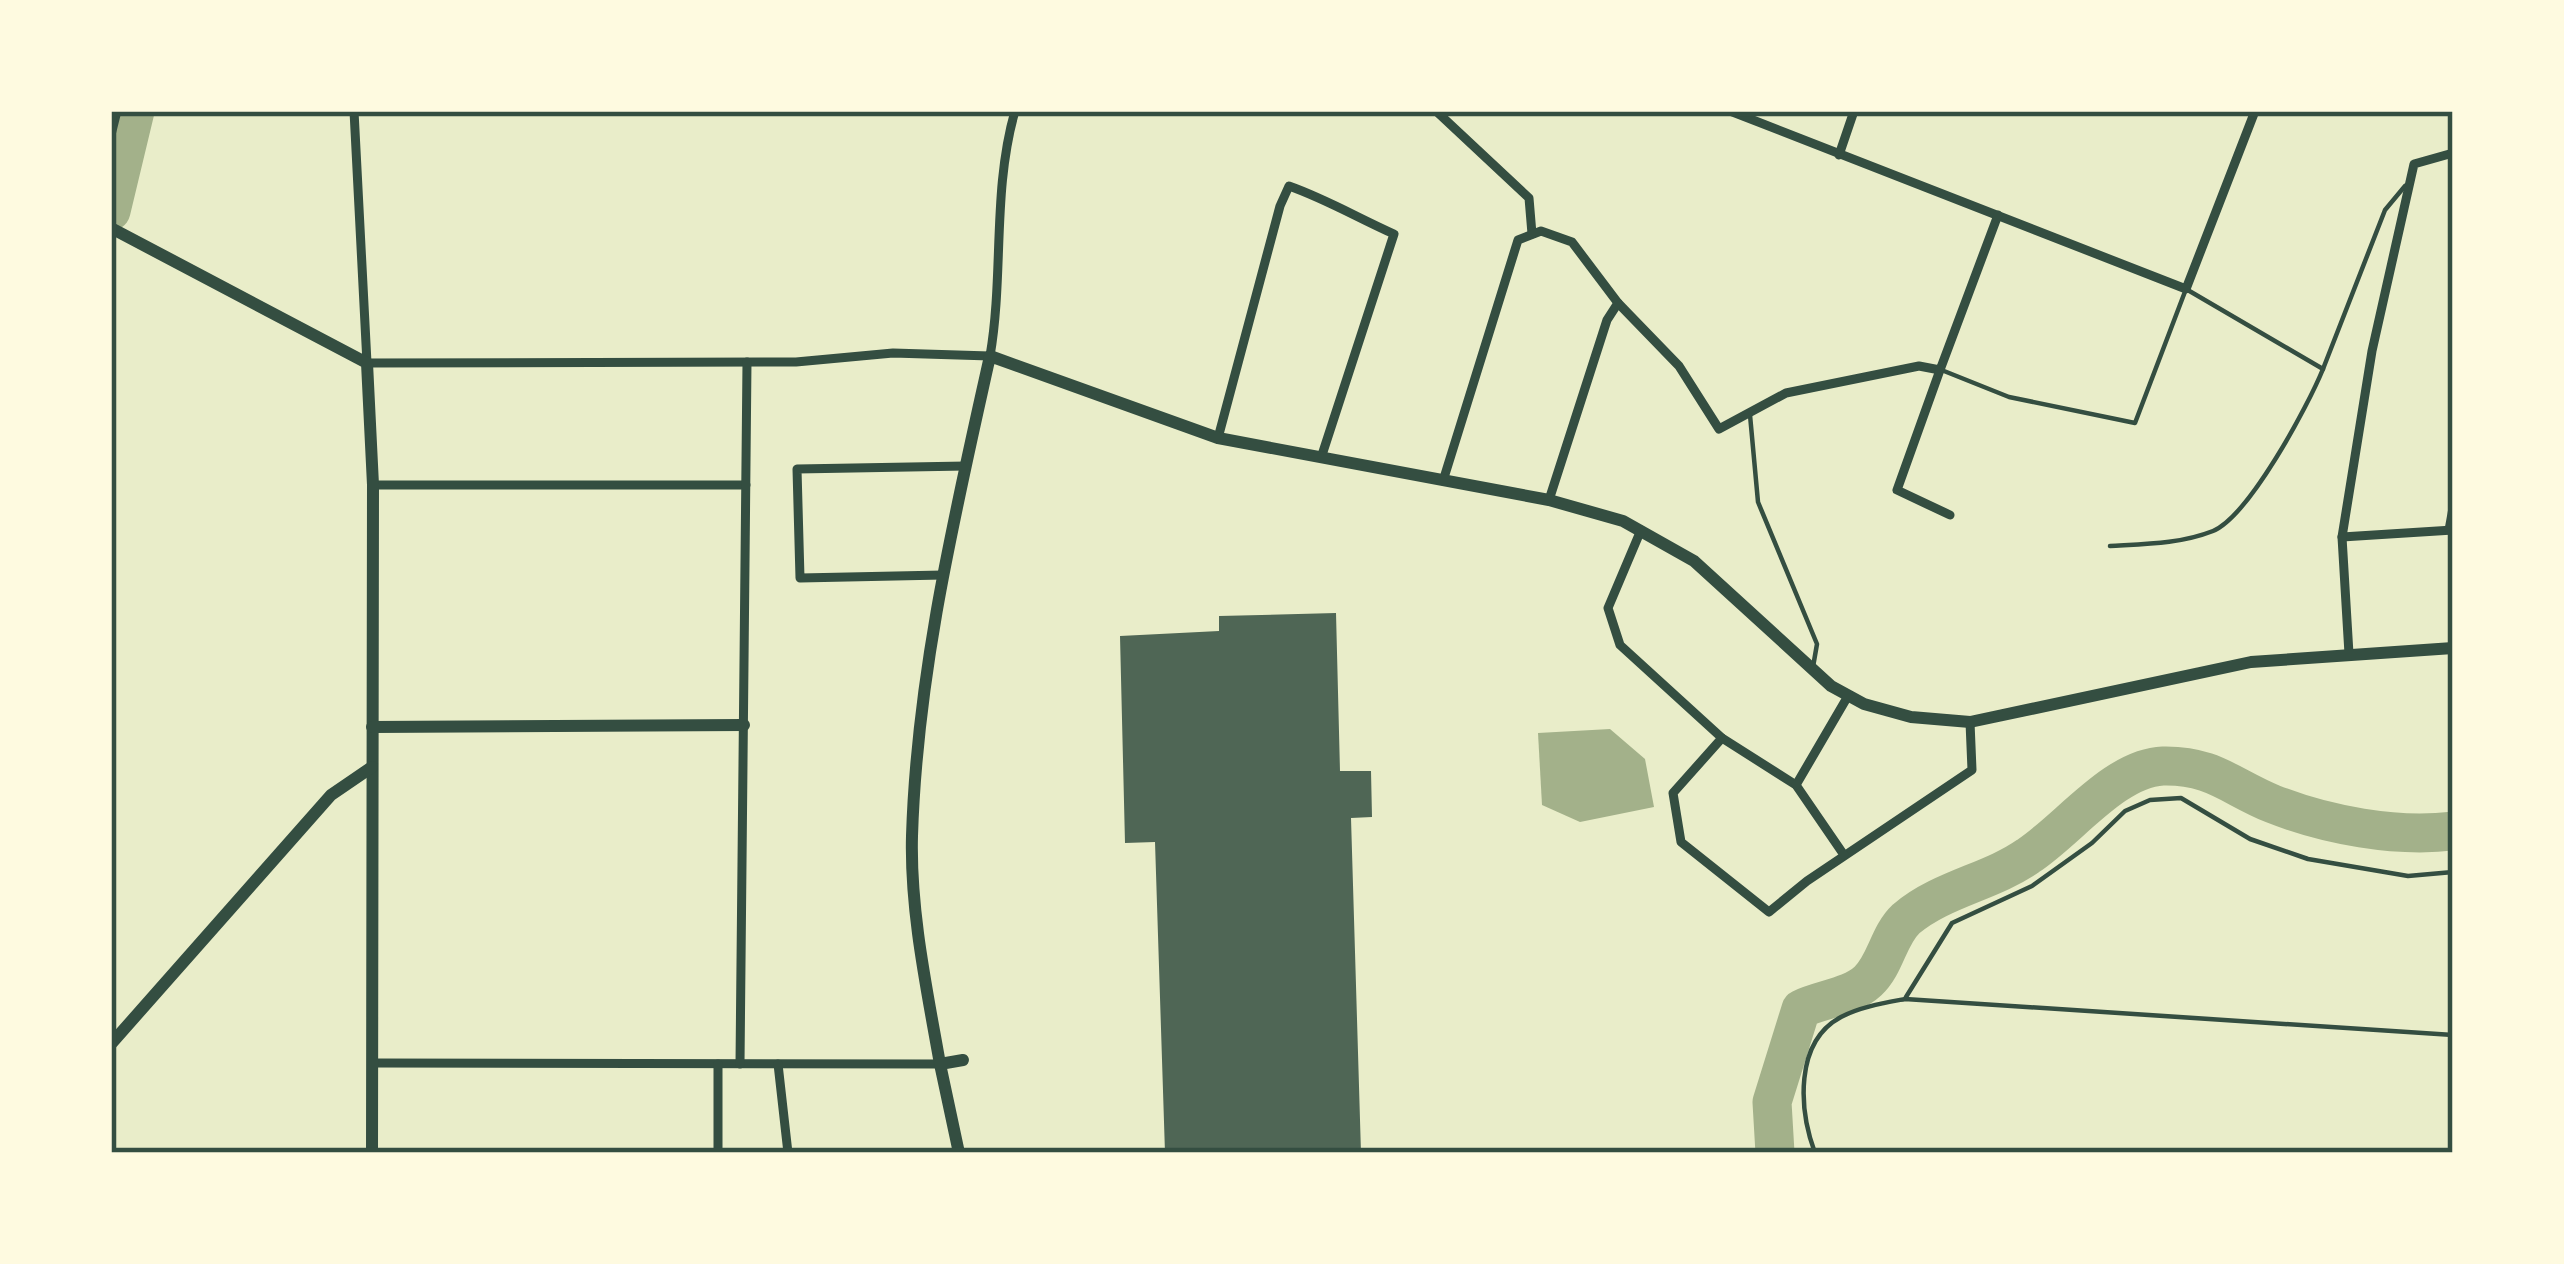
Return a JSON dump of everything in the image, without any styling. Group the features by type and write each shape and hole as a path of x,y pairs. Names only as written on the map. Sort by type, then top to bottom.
{"street":[{"path":"354,111 373,485 373,1153"},
{"path":"959,1153 928,992 911,839 927,661 998,312 1003,166 1015,111"},
{"path":"1436,111 1529,198 1532,234"},
{"path":"1730,111 2186,290 2255,111"},
{"path":"1839,155 1854,111"},
{"path":"111,135 117,112"},
{"path":"2349,654 2342,537 2372,351 2414,164 2453,153"},
{"path":"1218,438 1289,186 1331,200 1394,234 1321,458"},
{"path":"1950,515 1898,490 1998,215"},
{"path":"112,228 367,363 747,362 893,353 990,356 1218,438 1598,511 1674,547 1712,576 1812,670 1848,696 1911,717 1970,722 2252,662 2453,648"},
{"path":"1443,481 1518,240 1540,231 1572,242 1618,303 1679,366 1719,429 1786,393 1919,365 1940,370"},
{"path":"1549,500 1606,320 1618,303"},
{"path":"740,1064 747,362"},
{"path":"943,575 800,578 797,469 966,466"},
{"path":"373,485 746,485"},
{"path":"2342,537 2451,530 2453,508"},
{"path":"1642,530 1608,608 1620,645 1721,738 1796,785 1844,855"},
{"path":"1796,785 1848,696"},
{"path":"1721,738 1673,793 1681,842 1769,912 1844,855 1972,770 1970,722"},
{"path":"372,727 744,725"},
{"path":"111,1044 331,795 371,767"},
{"path":"374,1063 940,1064 963,1060"},
{"path":"718,1064 718,1153"},
{"path":"778,1064 788,1153"}],"lane":[{"path":"2110,546 2177,542 2218,530 2242,506 2295,428 2385,210 2409,182"},
{"path":"1940,370 2009,397 2135,423 2186,290 2323,369"},
{"path":"1749,410 1759,502 1817,644 1812,670"}],"path":[{"path":"1904,999 1952,923 2032,886 2092,843 2125,812 2150,800 2181,798 2250,838 2308,859 2408,876 2453,872"},
{"path":"1815,1153 1804,1102 1811,1048 1840,1017 1904,999 2453,1035"}],"shaded area":[{"path":"1610,729 1645,759 1654,807 1580,822 1542,805 1538,733"}],"building":[{"path":"1336,613 1340,771 1371,771 1372,817 1351,818 1361,1153 1165,1153 1155,842 1125,843 1120,636 1219,631 1219,616"}],"waterway":[{"path":"111,211 135,111"},
{"path":"1775,1153 1772,1102 1801,1009 1861,986 1879,967 1906,919 2028,856 2127,777 2163,766 2195,769 2294,811 2338,824 2408,833 2453,831"}]}
